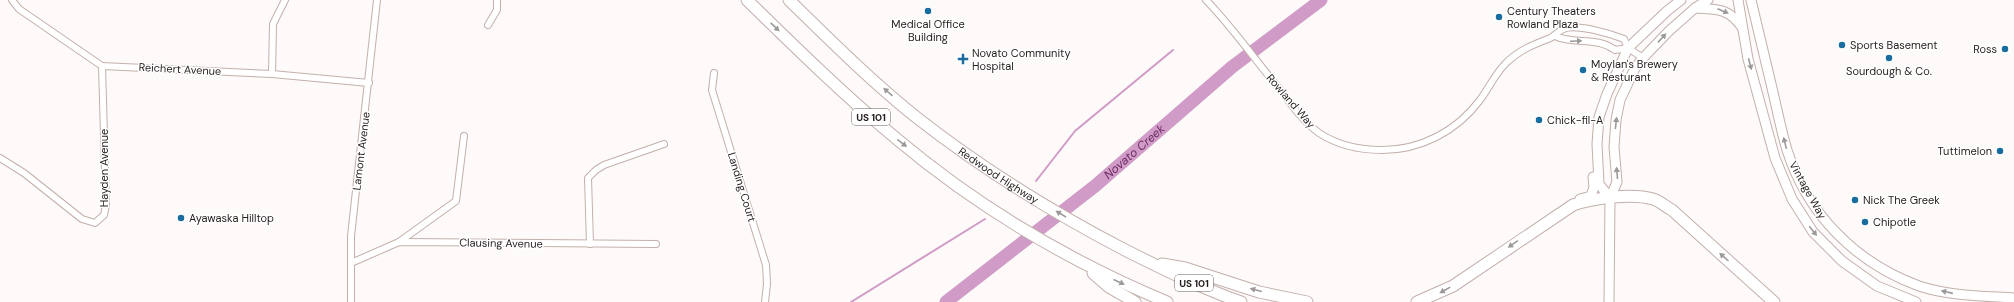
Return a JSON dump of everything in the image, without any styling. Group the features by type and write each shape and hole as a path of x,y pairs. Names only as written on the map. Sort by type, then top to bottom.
{"highway":[{"name":"US 101","path":"747,0 810,62 898,141 1007,218 1084,265 1167,302"},
{"name":"Redwood Highway","path":"789,0 871,78 915,116 954,146 1090,232 1148,262 1241,302"},
{"path":"1417,302 1453,286 1562,211 1577,204 1610,198 1640,196 1655,200 1672,210 1774,302"},
{"path":"1148,262 1185,268 1252,290 1307,302"},
{"path":"1084,265 1109,287 1135,302"}],"street":[{"path":"12,0 19,9 102,66"},
{"path":"272,74 273,24 285,0"},
{"name":"Lamont Avenue","path":"351,302 352,236 377,0"},
{"path":"488,25 497,10 497,0"},
{"name":"Rowland Way","path":"1206,0 1224,20 1306,122 1319,132 1344,146 1361,150 1394,150 1410,147 1436,138 1462,121 1474,108 1507,63 1525,48 1555,36 1563,29 1588,28 1607,32 1624,39 1628,48 1643,58"},
{"path":"1610,198 1599,184 1597,139 1599,117 1607,94 1628,48 1667,11 1681,0"},
{"path":"1609,302 1610,198 1617,182 1614,147 1616,120 1620,100 1634,68 1669,31 1695,8 1708,0"},
{"name":"Vintage Way","path":"1738,0 1748,59 1775,158 1792,199 1813,232 1842,261 1877,286 1916,302"},
{"name":"Vintage Way","path":"1751,0 1787,150 1806,192 1830,227 1858,254 1889,273 1920,286 1956,294 2014,298"},
{"path":"1695,8 1718,9 1728,12 1744,30"},
{"name":"Rowland Way","path":"1555,36 1565,41 1599,42 1607,44 1615,50 1628,48"},
{"name":"Reichert Avenue","path":"102,66 272,74 369,83"},
{"name":"Hayden Avenue","path":"0,158 24,173 82,219 96,222 100,219 104,215 106,205 102,66"},
{"name":"Landing Court","path":"714,73 712,90 766,265 767,284 765,302"},
{"path":"399,242 458,198 464,136"},
{"path":"1577,204 1580,200 1591,196 1594,187 1591,148 1597,139"},
{"path":"590,244 588,178 604,165 664,144"},
{"path":"1792,199 1806,192"},
{"name":"Clausing Avenue","path":"351,263 399,242 656,244"}],"waterway":[{"name":"Novato Creek","path":"946,302 1095,186 1232,67 1321,0"},
{"path":"1036,181 1075,131 1173,50"},
{"path":"851,302 985,219"}],"place":[{"name":"Medical Office Building","path":"928,11"},
{"name":"Century Theaters Rowland Plaza","path":"1499,17"},
{"name":"Sports Basement","path":"1842,45"},
{"name":"Ross","path":"2005,49"},
{"name":"Sourdough & Co.","path":"1889,58"},
{"name":"Novato Community Hospital","path":"963,59"},
{"name":"Moylan's Brewery & Resturant","path":"1583,70"},
{"name":"Chick-fil-A","path":"1539,120"},
{"name":"Tuttimelon","path":"2000,151"},
{"name":"Nick The Greek","path":"1855,200"},
{"name":"Ayawaska Hilltop","path":"181,218"},
{"name":"Chipotle","path":"1865,222"}]}
